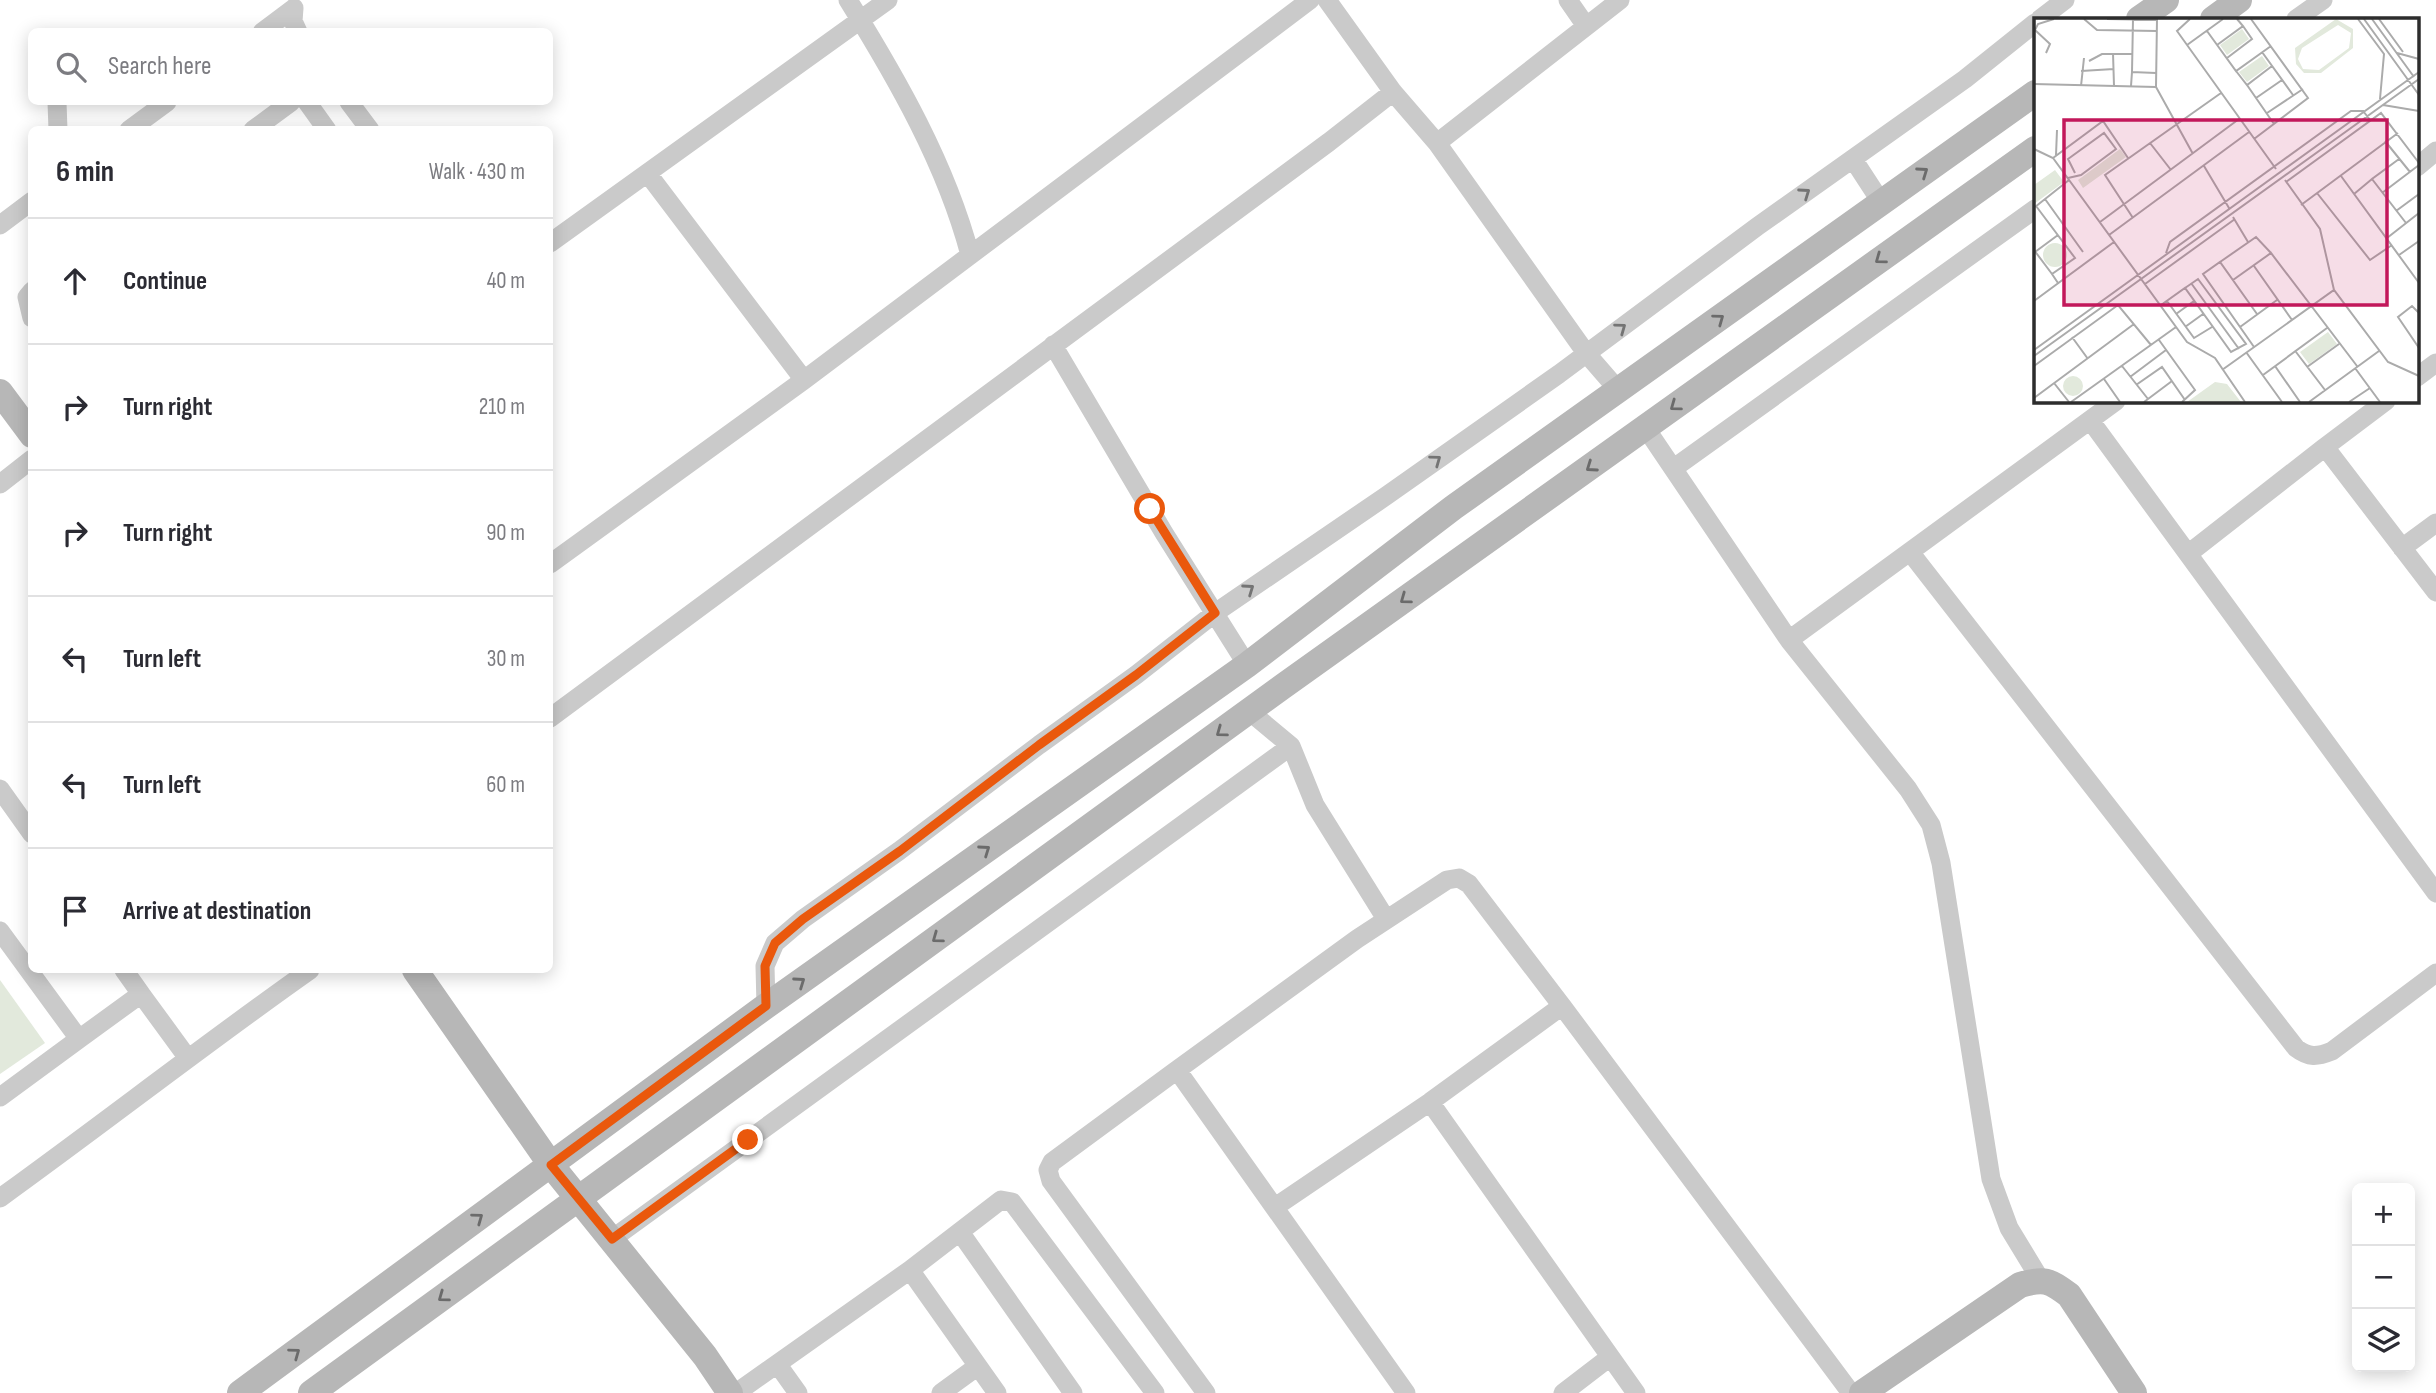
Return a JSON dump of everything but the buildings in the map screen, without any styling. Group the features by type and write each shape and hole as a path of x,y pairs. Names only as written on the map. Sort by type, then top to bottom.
{"main road":[{"path":"2140,18 2166,0"},
{"path":"2214,18 2239,0"},
{"path":"240,1393 766,1006 1247,665 1454,507 2034,94"},
{"path":"311,1393 1249,711 2034,150"},
{"path":"1881,202 1910,237"},
{"path":"1619,391 1646,426"},
{"path":"0,392 28,430"},
{"path":"417,973 551,1165 705,1356 730,1393"},
{"path":"1862,1393 2020,1285 2040,1279 2055,1284 2069,1295 2134,1393"}],"street":[{"path":"848,0 895,80 943,177 961,222 970,255"},
{"path":"553,241 888,0"},
{"path":"553,562 804,380 1310,0"},
{"path":"1327,0 1393,92 1437,143 1586,353 1619,391"},
{"path":"1568,0 1586,26"},
{"path":"1437,143 1620,0"},
{"path":"2041,18 2065,0"},
{"path":"2297,18 2316,2"},
{"path":"267,28 294,8 293,21 296,28"},
{"path":"766,1006 765,966 775,943 803,919 900,851 1215,613 1386,496 1586,353 1758,226 1965,79 2034,24"},
{"path":"553,716 1393,92"},
{"path":"57,105 58,126"},
{"path":"134,126 163,105"},
{"path":"258,126 287,105"},
{"path":"309,105 324,126"},
{"path":"351,105 367,126"},
{"path":"1853,159 1881,202"},
{"path":"648,174 804,380"},
{"path":"0,225 28,204"},
{"path":"1674,468 2034,210"},
{"path":"1054,345 1164,533 1247,665"},
{"path":"2418,376 2436,363"},
{"path":"1789,640 2115,402"},
{"path":"2188,554 2385,402"},
{"path":"2090,420 2435,891"},
{"path":"1646,426 1789,640 1908,789 1931,825 1941,863 1991,1179 2009,1228 2040,1279"},
{"path":"2325,447 2436,593"},
{"path":"0,484 28,462"},
{"path":"2402,548 2436,523"},
{"path":"1910,552 2296,1048 2306,1055 2318,1056 2332,1051 2436,973"},
{"path":"1249,711 1291,746 1315,805 1386,919"},
{"path":"612,1239 1291,746"},
{"path":"0,789 28,828"},
{"path":"1206,1393 1051,1181 1048,1170 1052,1162 1386,919 1447,880 1459,878 1469,884 1562,1006 1851,1393"},
{"path":"0,931 28,969"},
{"path":"31,973 79,1039"},
{"path":"126,973 187,1057"},
{"path":"0,1198 187,1057 306,973"},
{"path":"0,1097 141,994"},
{"path":"1275,1207 1430,1102 1562,1006"},
{"path":"1177,1070 1406,1393"},
{"path":"1430,1102 1636,1393"},
{"path":"736,1393 910,1270 1001,1200 1012,1202 1155,1393"},
{"path":"960,1232 1073,1393"},
{"path":"910,1270 997,1393"},
{"path":"1563,1393 1610,1357"},
{"path":"778,1365 798,1393"},
{"path":"941,1393 978,1366"}],"shaded area":[{"path":"0,980 45,1043 0,1074"}],"route":[{"path":"748,1140 612,1239 551,1165 766,1006 765,966 775,943 803,919 900,851 1215,613 1150,509"}]}
